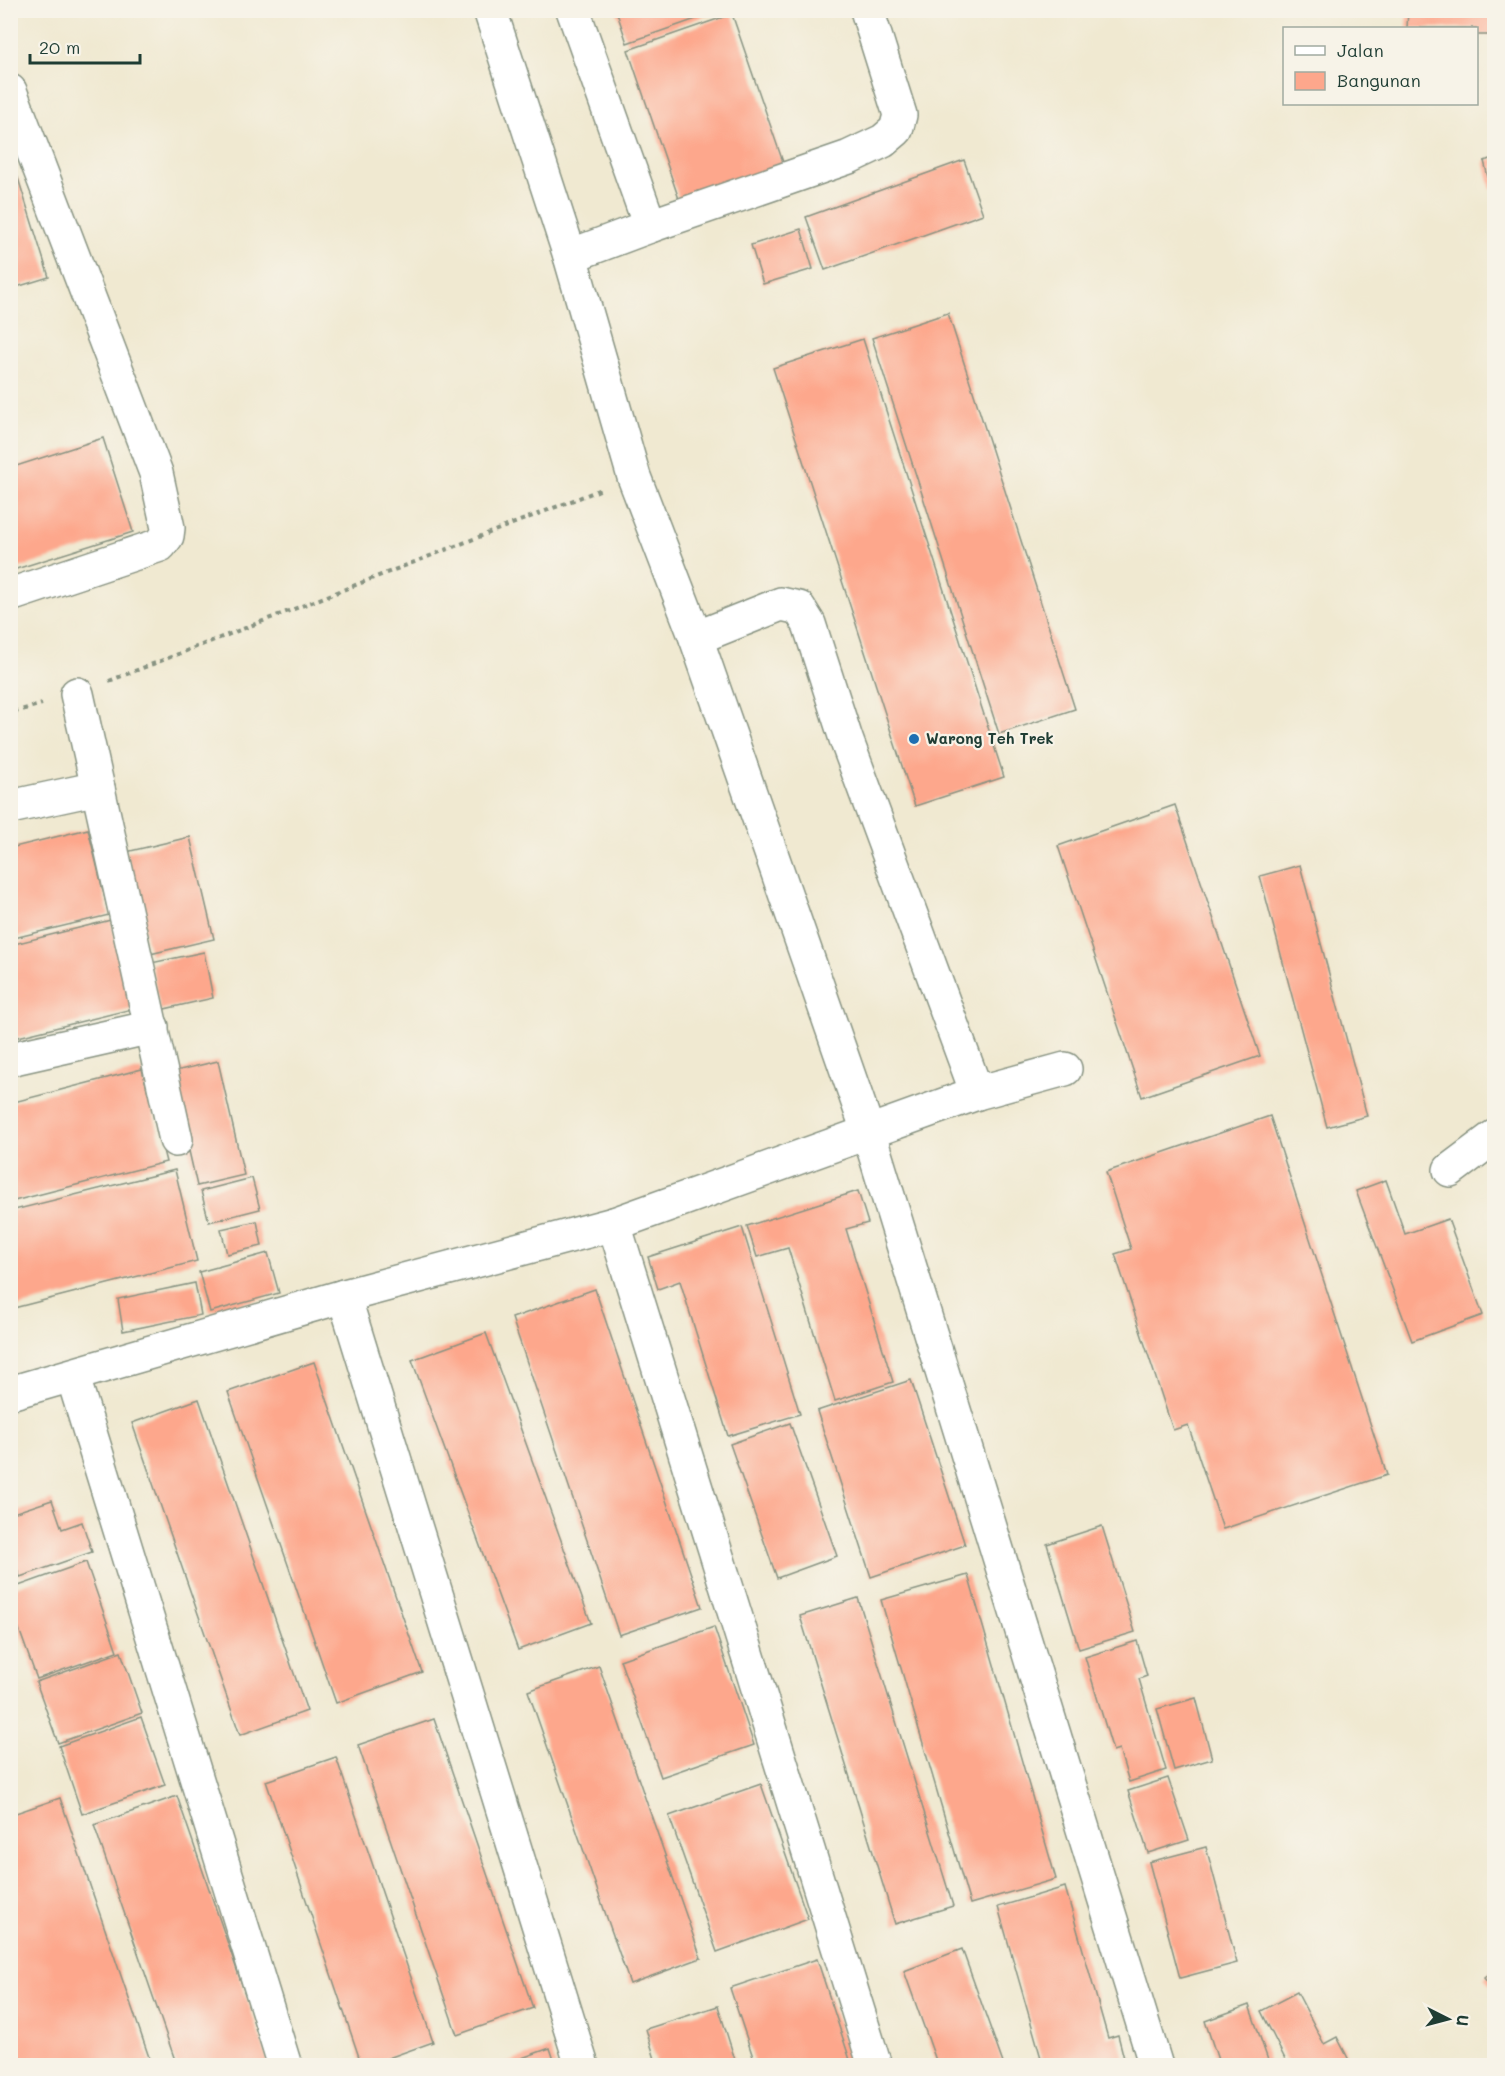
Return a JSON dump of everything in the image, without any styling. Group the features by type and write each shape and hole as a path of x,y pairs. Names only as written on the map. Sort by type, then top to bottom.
{"street":[{"path":"490,10 570,256 634,477 696,638 868,1131 1156,2066"},
{"path":"573,10 650,226"},
{"path":"570,256 849,157 883,141 896,130 900,115 867,10"},
{"path":"10,595 160,545 167,536 168,528 156,473 12,101"},
{"path":"696,638 782,604 799,608 809,624 846,739 977,1093"},
{"path":"77,694 176,1140"},
{"path":"10,807 98,788"},
{"path":"10,1059 152,1027"},
{"path":"10,1394 344,1296 614,1224 977,1093 1065,1069"},
{"path":"1450,1170 1494,1137"},
{"path":"614,1224 874,2066"},
{"path":"344,1296 582,2066"},
{"path":"74,1377 285,2066"}],"path":[{"path":"14,712 77,694 634,477"}],"building":[{"path":"616,10 719,10 719,11 627,43"},
{"path":"1408,10 1494,10 1494,35 1478,35 1478,27 1407,27"},
{"path":"732,14 784,165 680,202 628,50"},
{"path":"1494,158 1494,188 1491,189 1484,161"},
{"path":"964,160 983,214 825,270 806,217"},
{"path":"18,178 49,277 10,289 10,180"},
{"path":"801,229 813,269 763,284 751,245"},
{"path":"948,313 1075,709 999,734 872,338"},
{"path":"863,339 1004,777 915,806 773,368"},
{"path":"103,438 133,532 10,571 10,468"},
{"path":"1175,805 1260,1056 1142,1097 1058,846"},
{"path":"88,829 109,915 10,939 10,848"},
{"path":"190,837 214,939 150,954 126,852"},
{"path":"1300,865 1367,1116 1327,1127 1260,876"},
{"path":"111,920 132,1009 10,1039 10,945"},
{"path":"204,952 213,998 160,1010 151,963"},
{"path":"218,1061 244,1175 197,1186 171,1072"},
{"path":"142,1069 166,1162 10,1202 10,1103"},
{"path":"1270,1116 1387,1475 1223,1529 1188,1425 1173,1430 1115,1254 1131,1249 1106,1172"},
{"path":"175,1170 197,1261 10,1309 10,1211"},
{"path":"252,1178 260,1209 209,1222 201,1191"},
{"path":"1386,1180 1405,1234 1448,1219 1483,1315 1412,1341 1356,1191"},
{"path":"858,1191 868,1223 846,1229 893,1382 835,1401 788,1248 757,1257 747,1226"},
{"path":"257,1221 262,1246 227,1254 221,1229"},
{"path":"742,1227 800,1414 728,1436 680,1281 658,1289 648,1257"},
{"path":"268,1253 279,1293 210,1312 199,1272"},
{"path":"195,1283 201,1315 123,1331 118,1299"},
{"path":"595,1289 702,1607 619,1635 512,1318"},
{"path":"486,1333 591,1623 518,1650 412,1360"},
{"path":"314,1362 422,1672 336,1703 228,1392"},
{"path":"911,1380 965,1545 871,1577 817,1411"},
{"path":"199,1399 307,1711 240,1735 132,1423"},
{"path":"790,1423 837,1556 777,1578 730,1444"},
{"path":"52,1500 62,1529 82,1522 92,1552 20,1577 10,1550 10,1514"},
{"path":"1102,1526 1135,1632 1079,1649 1047,1544"},
{"path":"86,1562 117,1651 37,1679 10,1604 10,1589"},
{"path":"968,1575 1056,1879 970,1904 881,1600"},
{"path":"858,1598 953,1906 895,1924 800,1616"},
{"path":"714,1627 754,1745 661,1777 620,1660"},
{"path":"1137,1641 1147,1676 1139,1679 1166,1770 1129,1782 1119,1749 1113,1751 1085,1657"},
{"path":"121,1652 142,1713 58,1743 36,1682"},
{"path":"599,1666 701,1958 630,1984 528,1691"},
{"path":"1196,1698 1212,1759 1174,1770 1157,1709"},
{"path":"141,1717 165,1785 82,1814 59,1746"},
{"path":"434,1719 533,2008 457,2035 358,1745"},
{"path":"336,1757 433,2042 366,2066 362,2066 266,1781"},
{"path":"1168,1778 1189,1840 1148,1853 1128,1791"},
{"path":"761,1784 808,1919 717,1952 669,1816"},
{"path":"177,1796 270,2066 177,2066 94,1825"},
{"path":"60,1798 152,2066 23,2066 10,2030 10,1815"},
{"path":"1206,1847 1237,1963 1180,1978 1149,1862"},
{"path":"1065,1887 1108,2038 1118,2035 1126,2066 1028,2066 1027,2062 1041,2058 998,1907"},
{"path":"962,1949 1004,2066 938,2066 904,1971"},
{"path":"817,1959 852,2066 756,2066 730,1988"},
{"path":"1494,1969 1494,1990 1484,1978"},
{"path":"1297,1992 1324,2044 1337,2037 1351,2064 1348,2066 1283,2066 1287,2063 1261,2011"},
{"path":"1249,2005 1270,2066 1220,2066 1205,2021"},
{"path":"718,2006 737,2066 657,2066 646,2029"},
{"path":"550,2048 556,2066 502,2066 502,2065"}],"place":[{"name":"Warong Teh Trek","path":"914,739"}]}
